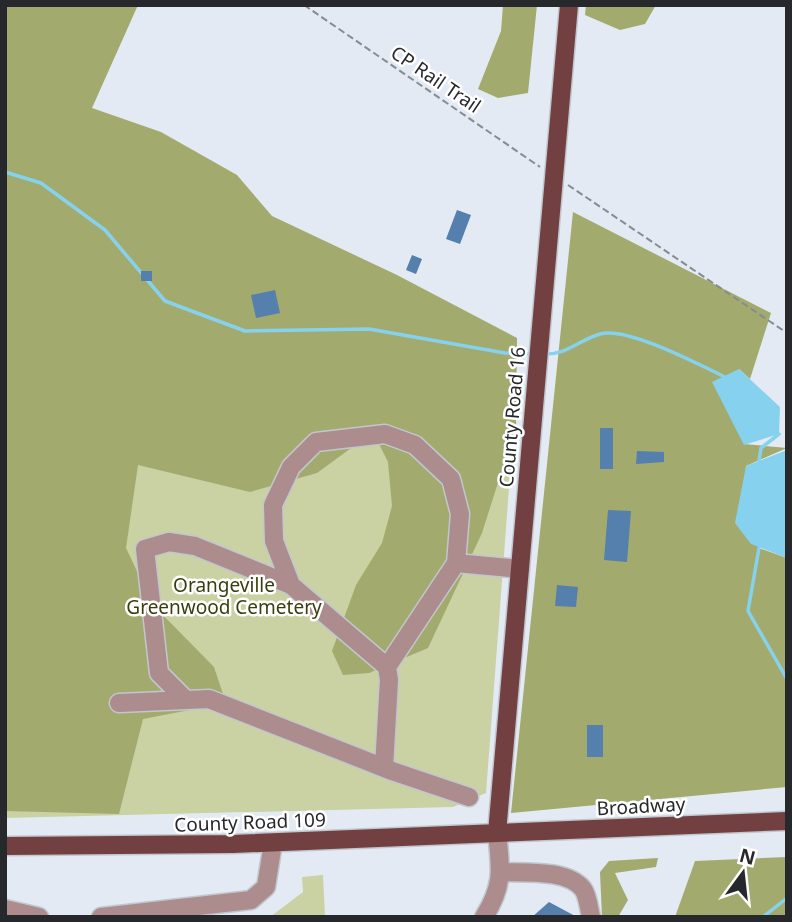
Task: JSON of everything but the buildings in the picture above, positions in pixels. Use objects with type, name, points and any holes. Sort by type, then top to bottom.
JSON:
[{"type":"main road","name":"County Road 16","points":[[496,833],[569,5]]},
{"type":"main road","name":"Broadway","points":[[496,833],[787,821]]},
{"type":"main road","name":"County Road 109","points":[[5,846],[273,843],[496,833]]},
{"type":"street","points":[[291,585],[274,541],[273,505],[291,467],[316,442],[384,434],[415,445],[451,479],[460,514],[456,563],[387,667]]},
{"type":"street","points":[[145,702],[159,673],[145,549],[169,542],[195,546],[291,585],[387,667],[389,680],[384,768]]},
{"type":"street","points":[[456,563],[520,569]]},
{"type":"street","points":[[159,673],[186,700]]},
{"type":"street","points":[[119,703],[209,699],[384,768],[469,797]]},
{"type":"street","points":[[484,917],[497,896],[501,872],[496,833]]},
{"type":"street","points":[[101,917],[251,900],[266,887],[273,843]]},
{"type":"street","points":[[501,872],[548,874],[574,882],[585,891],[591,917]]},
{"type":"street","points":[[5,909],[39,917]]},
{"type":"path","name":"CP Rail Trail","points":[[304,5],[787,333]]},
{"type":"green space","points":[[5,5],[138,5],[92,108],[161,132],[237,175],[272,216],[397,275],[517,338],[516,426],[482,533],[428,648],[369,673],[343,675],[332,651],[356,585],[382,543],[392,506],[388,462],[373,432],[317,473],[250,492],[138,465],[126,548],[153,605],[214,667],[226,703],[143,719],[119,814],[5,811]]},
{"type":"green space","points":[[503,5],[537,5],[528,93],[498,98],[478,89],[501,31]]},
{"type":"green space","points":[[586,5],[656,5],[645,24],[620,30],[585,15]]},
{"type":"green space","points":[[573,212],[771,313],[750,379],[739,369],[744,444],[787,448],[746,466],[759,548],[787,558],[787,787],[511,813]]},
{"type":"green space","name":"Orangeville Greenwood Cemetery","points":[[5,375],[517,382],[486,793],[453,807],[5,818]]},
{"type":"green space","points":[[787,857],[787,917],[675,917],[695,861]]},
{"type":"green space","points":[[658,858],[656,867],[615,873],[628,900],[618,917],[602,917],[600,872],[609,861]]},
{"type":"green space","points":[[323,875],[325,917],[270,917],[303,892],[302,877]]},
{"type":"water","points":[[739,369],[780,407],[779,434],[744,445],[712,382]]},
{"type":"water","points":[[787,450],[787,558],[751,544],[735,523],[746,466]]},
{"type":"waterway","points":[[5,172],[41,183],[105,230],[165,301],[245,331],[369,329],[505,353],[533,354]]},
{"type":"waterway","points":[[544,354],[566,350],[600,334],[612,333],[644,341],[723,376]]},
{"type":"waterway","points":[[759,461],[761,448],[779,434]]},
{"type":"waterway","points":[[759,548],[748,611],[787,679]]},
{"type":"waterway","points":[[763,917],[787,898]]}]
